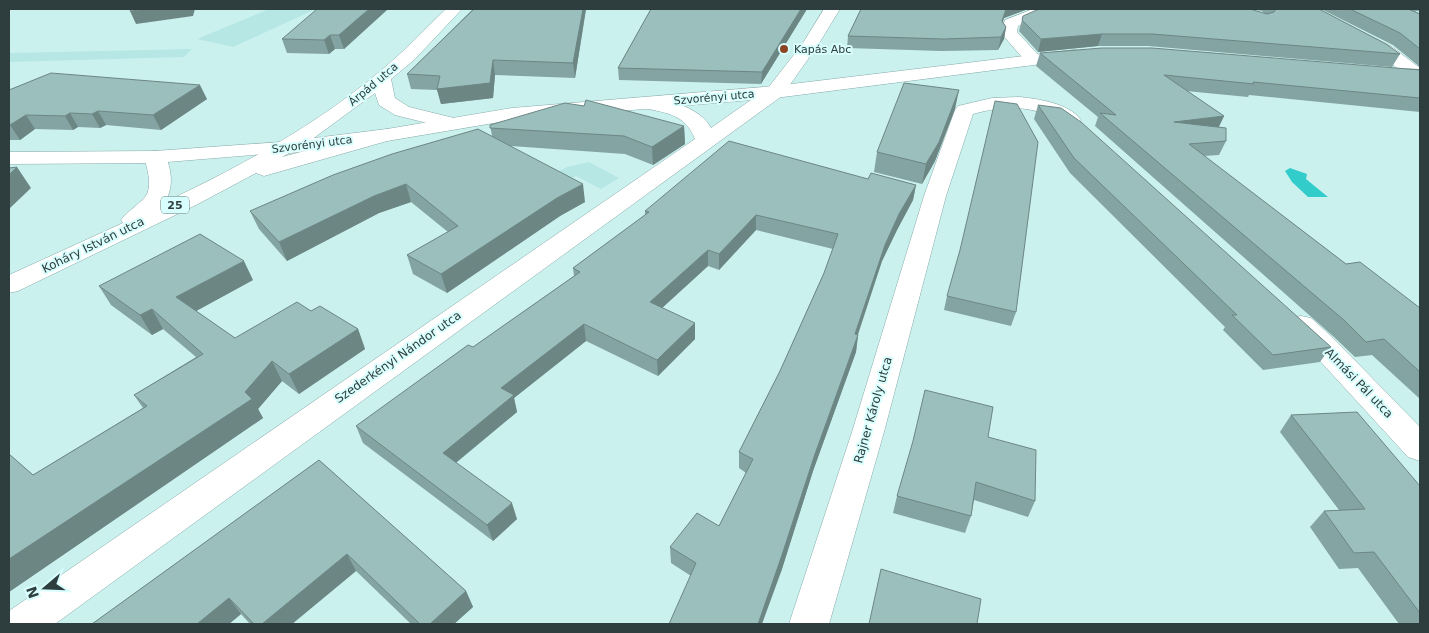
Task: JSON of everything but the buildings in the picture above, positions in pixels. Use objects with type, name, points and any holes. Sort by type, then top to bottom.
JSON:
[{"type":"street","name":"Árpád utca","points":[[282,148],[342,110],[382,78],[454,9]]},
{"type":"street","points":[[775,92],[810,45],[832,9]]},
{"type":"street","points":[[1033,59],[1009,32],[1011,23],[1046,9]]},
{"type":"street","points":[[1307,9],[1386,51],[1420,76]]},
{"type":"street","name":"Szvorényi utca","points":[[9,158],[155,157],[282,148],[387,135],[512,114],[852,84],[1033,59],[1089,54]]},
{"type":"street","points":[[1391,73],[1420,76]]},
{"type":"street","points":[[382,78],[386,101],[402,111],[451,123]]},
{"type":"street","name":"Szederkényi Nándor utca","points":[[23,624],[775,92]]},
{"type":"street","name":"Rajner Károly utca","points":[[809,624],[868,432],[925,193],[965,110],[986,103],[1022,102],[1057,111],[1093,136]]},
{"type":"street","points":[[646,103],[678,110],[698,122],[706,140],[734,147]]},
{"type":"street","points":[[231,178],[387,135]]},
{"type":"street","name":"Koháry István utca","points":[[9,285],[231,178],[282,148]]},
{"type":"street","points":[[120,233],[158,196],[160,180],[155,157]]},
{"type":"street","name":"Almási Pál utca","points":[[1287,313],[1323,346],[1420,448]]},
{"type":"shaded area","points":[[269,9],[316,9],[233,47],[197,39]]},
{"type":"shaded area","points":[[192,49],[184,57],[9,62],[9,53]]},
{"type":"shaded area","points":[[589,162],[619,178],[601,189],[576,176],[556,186],[543,179],[567,167]]},
{"type":"water","points":[[1290,168],[1307,174],[1306,179],[1328,197],[1308,197],[1292,182],[1285,171]]},
{"type":"place","name":"Kapás Abc","points":[[784,49]]}]
